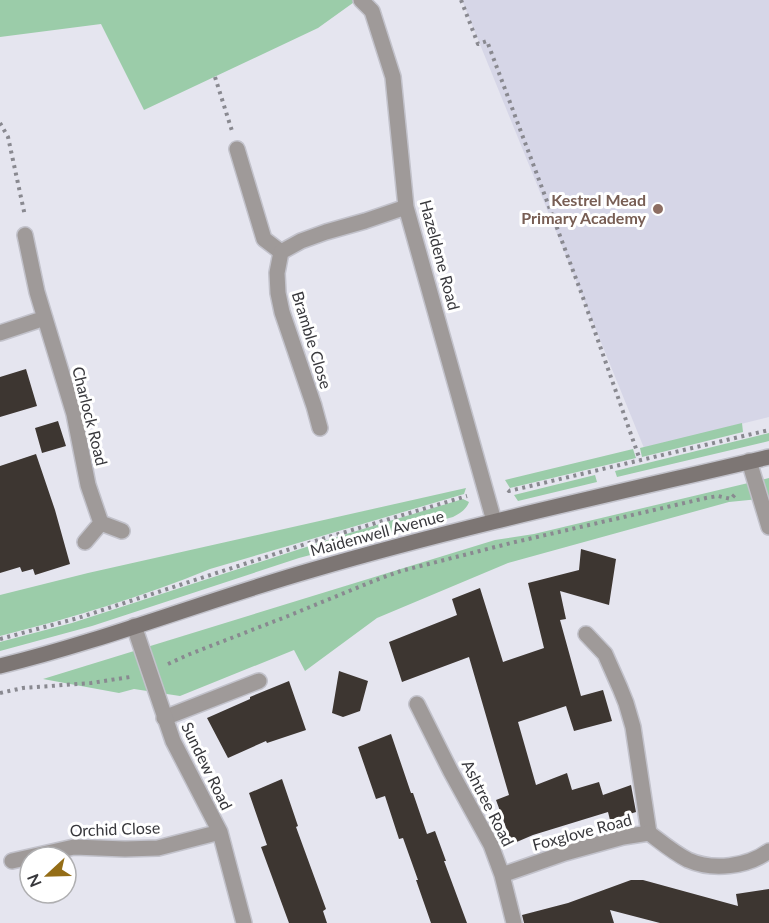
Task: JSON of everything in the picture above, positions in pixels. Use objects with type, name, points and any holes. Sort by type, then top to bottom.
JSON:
[{"type":"street","name":"Hazeldene Road","points":[[361,0],[372,11],[393,77],[406,207],[494,521]]},
{"type":"street","points":[[237,149],[264,239],[281,252],[301,241],[406,207]]},
{"type":"street","name":"Charlock Road","points":[[25,235],[31,268],[74,414],[88,485],[101,523]]},
{"type":"street","name":"Bramble Close","points":[[281,252],[277,273],[282,312],[320,428]]},
{"type":"street","points":[[0,333],[45,318]]},
{"type":"street","name":"Maidenwell Avenue","points":[[0,666],[401,544],[769,457]]},
{"type":"street","points":[[749,461],[769,527]]},
{"type":"street","points":[[84,542],[101,523],[122,531]]},
{"type":"street","name":"Sundew Road","points":[[134,626],[173,741],[220,832],[244,923]]},
{"type":"street","points":[[586,634],[605,654],[626,703],[633,727],[649,833]]},
{"type":"street","points":[[164,717],[259,681]]},
{"type":"street","name":"Ashtree Road","points":[[417,704],[451,772],[492,845],[514,923]]},
{"type":"street","name":"Orchid Close","points":[[12,861],[75,847],[158,848],[220,832]]},
{"type":"street","name":"Foxglove Road","points":[[502,875],[565,853],[623,837],[649,833],[676,853],[703,864],[724,866],[743,863],[769,851]]},
{"type":"path","points":[[461,0],[478,44],[487,41],[640,460]]},
{"type":"path","points":[[215,77],[237,149]]},
{"type":"path","points":[[0,123],[8,137],[26,220],[25,235]]},
{"type":"path","points":[[0,639],[78,618],[315,541],[504,486],[509,491],[769,429]]},
{"type":"path","points":[[0,693],[23,688],[135,676],[401,571],[705,498],[718,496],[731,499],[737,491],[757,486]]},
{"type":"shaded area","name":"Kestrel Mead Primary Academy","points":[[462,0],[769,0],[769,417],[644,448]]},
{"type":"green space","points":[[0,0],[357,0],[318,28],[144,110],[101,24],[0,37]]},
{"type":"green space","points":[[742,423],[743,432],[642,457],[640,448]]},
{"type":"green space","points":[[769,433],[769,441],[617,477],[615,471]]},
{"type":"green space","points":[[633,449],[636,458],[510,488],[505,480]]},
{"type":"green space","points":[[595,475],[597,482],[518,501],[514,495]]},
{"type":"green space","points":[[769,478],[769,498],[729,502],[508,563],[377,618],[305,671],[294,650],[180,696],[134,689],[119,693],[43,679],[495,540],[534,534]]},
{"type":"green space","points":[[466,488],[464,494],[210,569],[106,606],[0,636],[0,595]]},
{"type":"green space","points":[[463,499],[469,502],[468,505],[453,517],[299,558],[92,626],[0,651],[0,642],[72,623],[343,535]]},
{"type":"building","points":[[26,369],[37,406],[0,417],[0,377]]},
{"type":"building","points":[[58,421],[66,446],[42,453],[35,428]]},
{"type":"building","points":[[36,454],[70,564],[35,575],[33,569],[22,572],[20,567],[0,573],[0,466]]},
{"type":"building","points":[[581,549],[616,559],[609,605],[560,591],[566,619],[560,620],[581,696],[603,690],[612,721],[574,731],[566,706],[518,722],[536,785],[567,773],[572,790],[599,782],[606,805],[603,795],[631,785],[636,812],[610,820],[608,812],[533,835],[512,844],[496,800],[509,795],[469,657],[402,682],[389,642],[457,615],[452,599],[480,588],[503,662],[544,648],[528,583],[579,570]]},
{"type":"building","points":[[339,671],[368,681],[360,711],[343,717],[332,713]]},
{"type":"building","points":[[289,681],[306,730],[267,743],[266,741],[228,758],[207,718]]},
{"type":"building","points":[[391,734],[427,834],[435,831],[467,923],[431,923],[403,838],[399,839],[385,796],[376,799],[358,747]]},
{"type":"building","points":[[282,779],[298,826],[296,827],[326,909],[323,911],[327,923],[289,923],[261,847],[267,845],[249,793]]},
{"type":"building","points":[[631,880],[643,880],[738,906],[736,894],[769,889],[769,923],[660,923],[610,910],[614,923],[524,923],[522,915],[568,903]]},
{"type":"place","name":"Kestrel Mead Primary Academy","points":[[658,209]]}]
